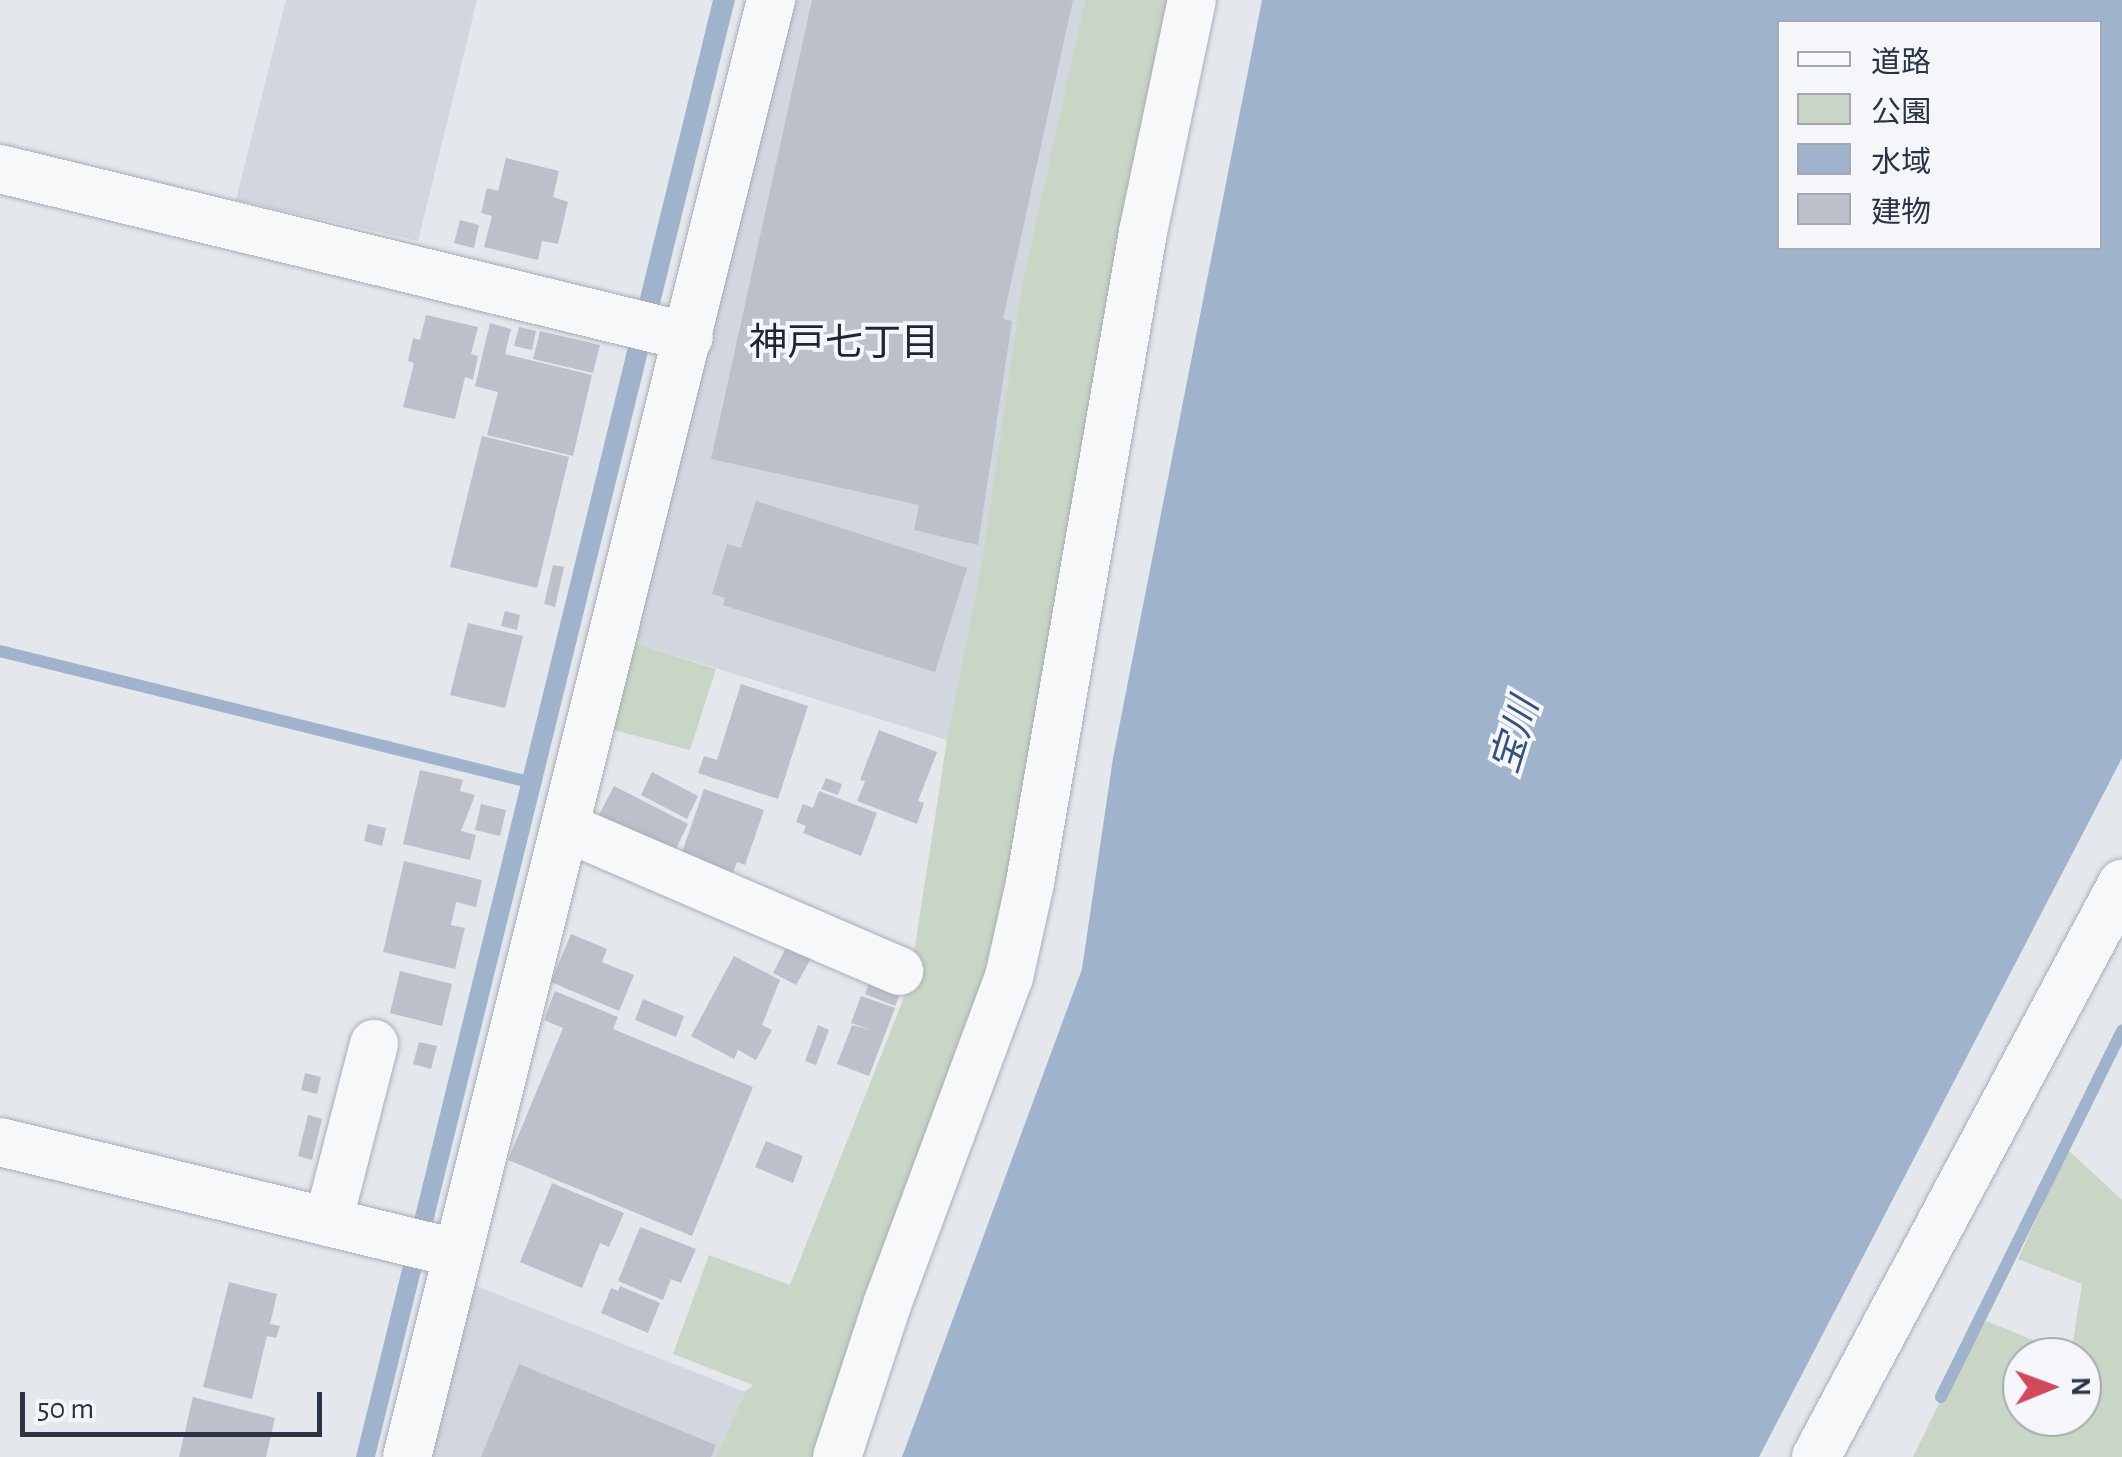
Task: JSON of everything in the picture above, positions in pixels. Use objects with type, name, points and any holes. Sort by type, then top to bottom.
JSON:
[{"type":"street","points":[[408,1457],[431,1247],[565,827],[658,329],[771,0]]},
{"type":"street","points":[[836,1457],[888,1302],[1009,977],[1030,883],[1143,232],[1192,0]]},
{"type":"street","points":[[0,169],[658,329]]},
{"type":"street","points":[[565,827],[899,972]]},
{"type":"street","points":[[1816,1457],[2122,884]]},
{"type":"street","points":[[328,1222],[374,1044]]},
{"type":"street","points":[[0,1142],[431,1247]]},
{"type":"shaded area","points":[[286,0],[477,0],[418,241],[236,200]]},
{"type":"shaded area","points":[[789,0],[1085,0],[1022,285],[982,561],[947,740],[629,641]]},
{"type":"shaded area","points":[[471,1284],[745,1392],[716,1457],[429,1457]]},
{"type":"green space","points":[[1085,0],[1178,0],[996,970],[819,1457],[716,1457],[745,1392],[753,1385],[673,1354],[709,1255],[790,1285],[909,985],[947,740],[982,561],[1022,285]]},
{"type":"green space","points":[[629,641],[716,669],[690,750],[606,728]]},
{"type":"green space","points":[[2068,1150],[2122,1200],[2122,1457],[1913,1457],[1949,1383],[1986,1321],[2026,1337],[2002,1337],[2002,1437],[2102,1437],[2102,1337],[2074,1337],[2082,1284],[2018,1259]]},
{"type":"water","points":[[713,0],[735,0],[375,1457],[356,1457]]},
{"type":"water","name":"宝川","points":[[1262,0],[2122,0],[2122,758],[1759,1457],[902,1457],[1082,969],[1113,758]]},
{"type":"building","points":[[812,0],[1073,0],[1003,319],[1012,321],[978,545],[914,530],[919,505],[711,459]]},
{"type":"building","points":[[506,158],[559,171],[553,197],[568,202],[558,244],[542,241],[538,260],[484,247],[492,216],[481,213],[487,188],[498,191]]},
{"type":"building","points":[[460,220],[479,225],[474,248],[454,243]]},
{"type":"building","points":[[426,315],[478,327],[471,354],[478,356],[473,380],[465,377],[455,419],[403,407],[414,363],[408,361],[413,338],[420,340]]},
{"type":"building","points":[[490,323],[511,329],[505,354],[592,375],[573,456],[487,435],[498,392],[475,386]]},
{"type":"building","points":[[519,327],[536,331],[532,350],[514,346]]},
{"type":"building","points":[[540,331],[600,345],[593,373],[533,359]]},
{"type":"building","points":[[482,436],[569,457],[537,588],[450,567]]},
{"type":"building","points":[[756,501],[967,568],[935,672],[723,605],[725,598],[712,594],[727,544],[741,548]]},
{"type":"building","points":[[553,565],[564,567],[555,607],[544,604]]},
{"type":"building","points":[[505,611],[520,615],[517,630],[501,626]]},
{"type":"building","points":[[468,623],[523,636],[505,708],[450,695]]},
{"type":"building","points":[[741,684],[808,706],[778,799],[698,773],[704,756],[717,760]]},
{"type":"building","points":[[879,730],[937,752],[918,801],[924,803],[917,824],[857,801],[865,781],[860,780]]},
{"type":"building","points":[[420,770],[463,780],[460,791],[475,795],[461,831],[476,835],[470,860],[403,844]]},
{"type":"building","points":[[652,772],[698,796],[687,819],[641,795]]},
{"type":"building","points":[[826,778],[842,784],[838,795],[821,789]]},
{"type":"building","points":[[614,786],[688,824],[674,853],[595,823]]},
{"type":"building","points":[[704,789],[764,810],[745,865],[737,862],[729,883],[678,864]]},
{"type":"building","points":[[819,791],[877,813],[861,856],[803,833],[806,826],[796,822],[803,804],[813,808]]},
{"type":"building","points":[[481,804],[506,810],[500,836],[475,830]]},
{"type":"building","points":[[368,824],[386,828],[382,846],[364,841]]},
{"type":"building","points":[[404,861],[482,880],[476,907],[456,902],[451,925],[465,928],[455,969],[383,952]]},
{"type":"building","points":[[571,934],[607,949],[602,962],[634,975],[619,1011],[551,982]]},
{"type":"building","points":[[789,942],[813,955],[796,985],[773,973]]},
{"type":"building","points":[[734,956],[780,980],[762,1025],[772,1030],[756,1060],[738,1050],[734,1059],[691,1036]]},
{"type":"building","points":[[400,971],[452,984],[442,1026],[390,1013]]},
{"type":"building","points":[[871,977],[902,988],[895,1006],[865,994]]},
{"type":"building","points":[[555,991],[618,1017],[613,1029],[753,1087],[692,1236],[508,1160],[563,1028],[544,1020]]},
{"type":"building","points":[[861,996],[895,1008],[869,1076],[837,1064],[852,1025],[870,1030],[851,1023]]},
{"type":"building","points":[[643,999],[684,1016],[676,1037],[635,1020]]},
{"type":"building","points":[[818,1025],[829,1030],[816,1065],[805,1061]]},
{"type":"building","points":[[419,1042],[437,1046],[431,1069],[413,1064]]},
{"type":"building","points":[[305,1073],[321,1077],[317,1094],[301,1090]]},
{"type":"building","points":[[308,1115],[322,1119],[312,1160],[298,1156]]},
{"type":"building","points":[[766,1141],[803,1156],[793,1183],[755,1167]]},
{"type":"building","points":[[552,1183],[624,1213],[609,1247],[600,1243],[582,1288],[520,1262]]},
{"type":"building","points":[[640,1227],[696,1249],[681,1283],[671,1279],[663,1300],[618,1281]]},
{"type":"building","points":[[229,1282],[277,1294],[270,1324],[280,1326],[276,1338],[267,1336],[252,1399],[203,1387]]},
{"type":"building","points":[[620,1286],[660,1303],[648,1333],[601,1313],[611,1288],[618,1291]]},
{"type":"building","points":[[519,1364],[716,1445],[711,1457],[481,1457]]},
{"type":"building","points":[[193,1397],[275,1418],[266,1457],[179,1457]]},
{"type":"waterway","points":[[0,651],[521,780]]},
{"type":"waterway","points":[[1941,1397],[2122,1030]]},
{"type":"district","name":"神戸七丁目","points":[[844,345]]}]
